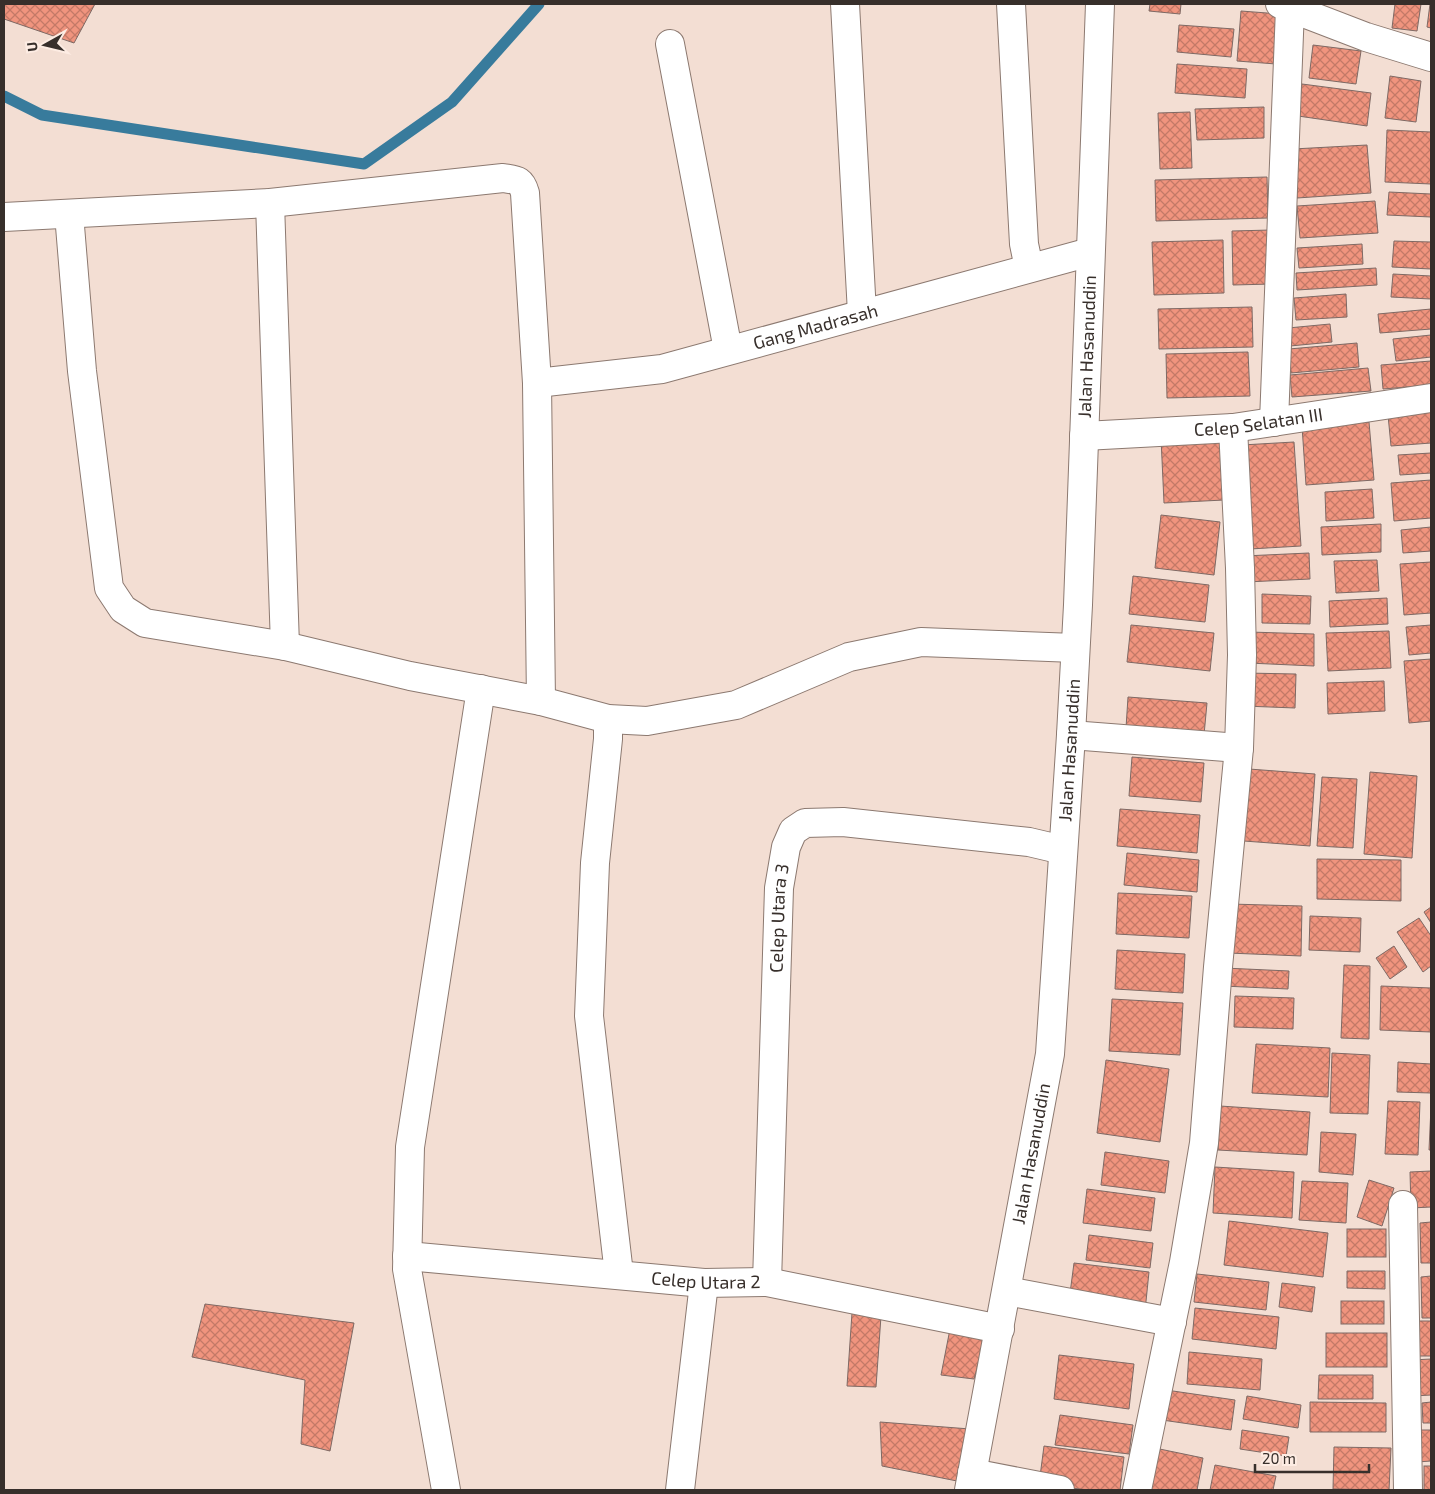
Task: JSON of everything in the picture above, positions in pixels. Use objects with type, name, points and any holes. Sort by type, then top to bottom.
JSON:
[{"type":"street","points":[[845,4],[862,313]]},
{"type":"street","points":[[1011,4],[1024,244],[1029,268]]},
{"type":"street","name":"Jalan Hasanuddin","points":[[971,1482],[1050,1054],[1071,734],[1100,4]]},
{"type":"street","points":[[1274,422],[1285,6],[1366,37],[1431,57]]},
{"type":"street","points":[[670,44],[728,350]]},
{"type":"street","points":[[4,217],[270,203],[503,178],[516,180],[523,185],[537,383],[541,701]]},
{"type":"street","points":[[270,203],[286,646]]},
{"type":"street","points":[[68,214],[82,371],[108,588],[123,609],[145,623],[286,646],[410,676],[541,701],[608,718],[647,721],[736,705],[849,657],[921,642],[1075,648]]},
{"type":"street","name":"Gang Madrasah","points":[[537,383],[662,369],[1090,252]]},
{"type":"street","name":"Celep Selatan III","points":[[1084,436],[1233,428],[1431,398]]},
{"type":"street","points":[[1137,1490],[1184,1262],[1204,1143],[1218,967],[1240,748],[1242,655],[1233,428]]},
{"type":"street","points":[[446,1490],[407,1269],[410,1148],[481,689]]},
{"type":"street","points":[[608,718],[608,739],[595,863],[590,1016],[619,1274]]},
{"type":"street","points":[[1071,734],[1240,748]]},
{"type":"street","name":"Celep Utara 3","points":[[767,1282],[779,888],[786,847],[793,831],[806,822],[843,822],[1029,842],[1063,850]]},
{"type":"street","points":[[1403,1205],[1408,1490]]},
{"type":"street","name":"Celep Utara 2","points":[[407,1256],[704,1283],[767,1282],[1000,1329]]},
{"type":"street","points":[[680,1490],[704,1283]]},
{"type":"street","points":[[1007,1291],[1172,1322]]},
{"type":"street","points":[[971,1482],[1060,1490]]},
{"type":"building","points":[[4,4],[95,4],[74,43],[4,19]]},
{"type":"building","points":[[1150,4],[1181,4],[1180,14],[1149,11]]},
{"type":"building","points":[[1395,4],[1421,4],[1417,31],[1392,28]]},
{"type":"building","points":[[1431,4],[1431,28],[1427,27]]},
{"type":"building","points":[[1241,11],[1280,14],[1276,64],[1237,61]]},
{"type":"building","points":[[1179,25],[1234,29],[1231,57],[1177,52]]},
{"type":"building","points":[[1313,45],[1361,51],[1356,84],[1309,78]]},
{"type":"building","points":[[1177,64],[1247,69],[1245,98],[1175,93]]},
{"type":"building","points":[[1390,76],[1421,81],[1416,122],[1385,118]]},
{"type":"building","points":[[1302,84],[1371,93],[1367,126],[1298,116]]},
{"type":"building","points":[[1264,107],[1264,138],[1197,140],[1195,109]]},
{"type":"building","points":[[1190,112],[1192,168],[1160,169],[1158,113]]},
{"type":"building","points":[[1387,130],[1431,132],[1431,184],[1385,182]]},
{"type":"building","points":[[1367,145],[1371,193],[1297,198],[1293,149]]},
{"type":"building","points":[[1267,177],[1268,218],[1156,221],[1155,180]]},
{"type":"building","points":[[1389,192],[1431,194],[1431,217],[1387,215]]},
{"type":"building","points":[[1375,201],[1378,233],[1300,238],[1297,206]]},
{"type":"building","points":[[1271,230],[1272,284],[1233,285],[1232,231]]},
{"type":"building","points":[[1223,240],[1224,293],[1154,295],[1152,242]]},
{"type":"building","points":[[1394,241],[1431,242],[1431,269],[1392,267]]},
{"type":"building","points":[[1362,244],[1363,264],[1299,268],[1297,248]]},
{"type":"building","points":[[1376,268],[1377,285],[1297,290],[1296,273]]},
{"type":"building","points":[[1393,274],[1431,276],[1431,299],[1391,297]]},
{"type":"building","points":[[1346,294],[1347,317],[1296,320],[1294,298]]},
{"type":"building","points":[[1252,307],[1253,347],[1159,349],[1158,309]]},
{"type":"building","points":[[1431,309],[1431,329],[1380,333],[1378,314]]},
{"type":"building","points":[[1330,324],[1332,342],[1290,346],[1288,328]]},
{"type":"building","points":[[1431,335],[1431,357],[1396,361],[1393,339]]},
{"type":"building","points":[[1357,343],[1359,367],[1291,373],[1289,349]]},
{"type":"building","points":[[1248,352],[1250,396],[1167,398],[1166,354]]},
{"type":"building","points":[[1431,361],[1431,385],[1383,389],[1381,365]]},
{"type":"building","points":[[1368,368],[1371,391],[1292,397],[1290,375]]},
{"type":"building","points":[[1431,412],[1431,443],[1391,446],[1388,415]]},
{"type":"building","points":[[1369,422],[1374,480],[1306,485],[1302,426]]},
{"type":"building","points":[[1221,435],[1224,500],[1164,503],[1161,438]]},
{"type":"building","points":[[1294,442],[1301,546],[1250,549],[1242,445]]},
{"type":"building","points":[[1431,453],[1431,473],[1400,475],[1398,455]]},
{"type":"building","points":[[1431,480],[1431,518],[1394,521],[1391,483]]},
{"type":"building","points":[[1372,489],[1374,518],[1326,521],[1325,492]]},
{"type":"building","points":[[1161,515],[1220,522],[1214,575],[1155,568]]},
{"type":"building","points":[[1381,524],[1381,552],[1322,555],[1321,527]]},
{"type":"building","points":[[1431,527],[1431,551],[1403,553],[1401,530]]},
{"type":"building","points":[[1309,553],[1310,579],[1246,582],[1244,556]]},
{"type":"building","points":[[1377,560],[1379,591],[1336,593],[1334,561]]},
{"type":"building","points":[[1431,562],[1431,613],[1404,615],[1400,564]]},
{"type":"building","points":[[1133,576],[1209,585],[1205,622],[1129,614]]},
{"type":"building","points":[[1262,594],[1311,596],[1310,624],[1262,623]]},
{"type":"building","points":[[1387,598],[1388,624],[1330,627],[1329,601]]},
{"type":"building","points":[[1131,625],[1214,633],[1210,671],[1127,662]]},
{"type":"building","points":[[1431,625],[1431,653],[1409,655],[1406,627]]},
{"type":"building","points":[[1389,631],[1391,668],[1328,671],[1326,633]]},
{"type":"building","points":[[1249,632],[1314,634],[1314,666],[1248,663]]},
{"type":"building","points":[[1431,659],[1431,721],[1409,723],[1404,661]]},
{"type":"building","points":[[1245,673],[1296,674],[1295,708],[1244,706]]},
{"type":"building","points":[[1384,681],[1385,711],[1328,714],[1327,683]]},
{"type":"building","points":[[1128,697],[1207,703],[1204,735],[1126,728]]},
{"type":"building","points":[[1132,757],[1204,763],[1201,802],[1129,796]]},
{"type":"building","points":[[1249,769],[1315,774],[1310,846],[1244,841]]},
{"type":"building","points":[[1370,772],[1417,776],[1412,858],[1364,854]]},
{"type":"building","points":[[1322,777],[1357,779],[1353,848],[1317,846]]},
{"type":"building","points":[[1120,809],[1200,815],[1197,853],[1117,846]]},
{"type":"building","points":[[1127,853],[1199,860],[1197,892],[1124,885]]},
{"type":"building","points":[[1317,859],[1401,860],[1401,901],[1317,899]]},
{"type":"building","points":[[1118,893],[1192,896],[1189,938],[1116,934]]},
{"type":"building","points":[[1230,904],[1302,906],[1301,956],[1228,953]]},
{"type":"building","points":[[1431,907],[1431,923],[1424,912]]},
{"type":"building","points":[[1310,916],[1361,918],[1360,952],[1309,950]]},
{"type":"building","points":[[1419,918],[1431,936],[1431,966],[1423,972],[1397,932]]},
{"type":"building","points":[[1394,946],[1407,967],[1390,979],[1376,958]]},
{"type":"building","points":[[1117,950],[1185,954],[1183,993],[1115,989]]},
{"type":"building","points":[[1344,965],[1370,966],[1369,1039],[1341,1038]]},
{"type":"building","points":[[1224,968],[1289,971],[1288,989],[1223,986]]},
{"type":"building","points":[[1381,986],[1431,988],[1431,1032],[1380,1030]]},
{"type":"building","points":[[1235,996],[1294,998],[1293,1029],[1234,1027]]},
{"type":"building","points":[[1112,999],[1183,1003],[1180,1055],[1109,1051]]},
{"type":"building","points":[[1256,1044],[1330,1048],[1328,1097],[1252,1093]]},
{"type":"building","points":[[1332,1053],[1370,1055],[1368,1114],[1330,1113]]},
{"type":"building","points":[[1106,1060],[1169,1069],[1160,1142],[1097,1133]]},
{"type":"building","points":[[1398,1062],[1431,1064],[1431,1093],[1397,1092]]},
{"type":"building","points":[[1388,1101],[1420,1102],[1418,1155],[1385,1154]]},
{"type":"building","points":[[1220,1106],[1310,1112],[1307,1155],[1218,1150]]},
{"type":"building","points":[[1431,1107],[1431,1150],[1429,1150]]},
{"type":"building","points":[[1321,1132],[1356,1134],[1353,1175],[1319,1172]]},
{"type":"building","points":[[1105,1152],[1169,1161],[1165,1193],[1101,1185]]},
{"type":"building","points":[[1215,1167],[1294,1172],[1292,1218],[1213,1213]]},
{"type":"building","points":[[1431,1171],[1431,1207],[1411,1208],[1410,1172]]},
{"type":"building","points":[[1369,1180],[1394,1188],[1382,1226],[1357,1217]]},
{"type":"building","points":[[1302,1181],[1348,1183],[1346,1223],[1299,1220]]},
{"type":"building","points":[[1087,1189],[1155,1198],[1151,1231],[1083,1223]]},
{"type":"building","points":[[1229,1221],[1328,1233],[1323,1277],[1224,1265]]},
{"type":"building","points":[[1431,1222],[1431,1263],[1421,1263],[1420,1223]]},
{"type":"building","points":[[1347,1229],[1386,1229],[1386,1257],[1347,1257]]},
{"type":"building","points":[[1089,1235],[1153,1243],[1150,1268],[1086,1260]]},
{"type":"building","points":[[1074,1263],[1149,1272],[1145,1311],[1069,1301]]},
{"type":"building","points":[[1347,1271],[1385,1271],[1385,1289],[1347,1288]]},
{"type":"building","points":[[1197,1274],[1269,1282],[1266,1310],[1194,1302]]},
{"type":"building","points":[[1431,1276],[1431,1318],[1422,1318],[1421,1277]]},
{"type":"building","points":[[1282,1283],[1315,1287],[1312,1312],[1279,1307]]},
{"type":"building","points":[[1341,1301],[1384,1301],[1384,1324],[1341,1324]]},
{"type":"building","points":[[205,1304],[354,1323],[330,1451],[301,1444],[305,1380],[192,1357]]},
{"type":"building","points":[[1195,1308],[1279,1317],[1276,1349],[1192,1339]]},
{"type":"building","points":[[852,1313],[881,1316],[876,1387],[847,1386]]},
{"type":"building","points":[[1415,1321],[1431,1321],[1431,1356],[1416,1356]]},
{"type":"building","points":[[951,1324],[986,1336],[974,1379],[941,1375]]},
{"type":"building","points":[[1326,1333],[1387,1333],[1387,1367],[1326,1367]]},
{"type":"building","points":[[1189,1352],[1262,1359],[1260,1390],[1187,1384]]},
{"type":"building","points":[[1059,1355],[1134,1364],[1129,1409],[1054,1399]]},
{"type":"building","points":[[1431,1359],[1431,1395],[1413,1396],[1412,1360]]},
{"type":"building","points":[[1319,1375],[1373,1375],[1373,1399],[1318,1399]]},
{"type":"building","points":[[1166,1390],[1235,1400],[1231,1430],[1162,1420]]},
{"type":"building","points":[[1247,1396],[1301,1405],[1298,1428],[1243,1419]]},
{"type":"building","points":[[1310,1402],[1386,1403],[1386,1432],[1310,1432]]},
{"type":"building","points":[[1431,1402],[1431,1423],[1423,1423],[1422,1403]]},
{"type":"building","points":[[1060,1415],[1133,1425],[1129,1454],[1055,1445]]},
{"type":"building","points":[[880,1422],[970,1429],[962,1482],[882,1466]]},
{"type":"building","points":[[1242,1430],[1289,1437],[1286,1456],[1240,1449]]},
{"type":"building","points":[[1415,1430],[1431,1430],[1431,1461],[1417,1462]]},
{"type":"building","points":[[1044,1446],[1124,1457],[1120,1490],[1088,1490],[1039,1484]]},
{"type":"building","points":[[1150,1447],[1203,1458],[1197,1490],[1149,1490]]},
{"type":"building","points":[[1334,1447],[1391,1448],[1389,1490],[1333,1489]]},
{"type":"building","points":[[1215,1465],[1276,1476],[1273,1490],[1210,1490]]},
{"type":"building","points":[[1424,1466],[1431,1466],[1431,1490],[1424,1490]]},
{"type":"waterway","points":[[4,96],[42,115],[364,164],[452,102],[539,4]]}]
